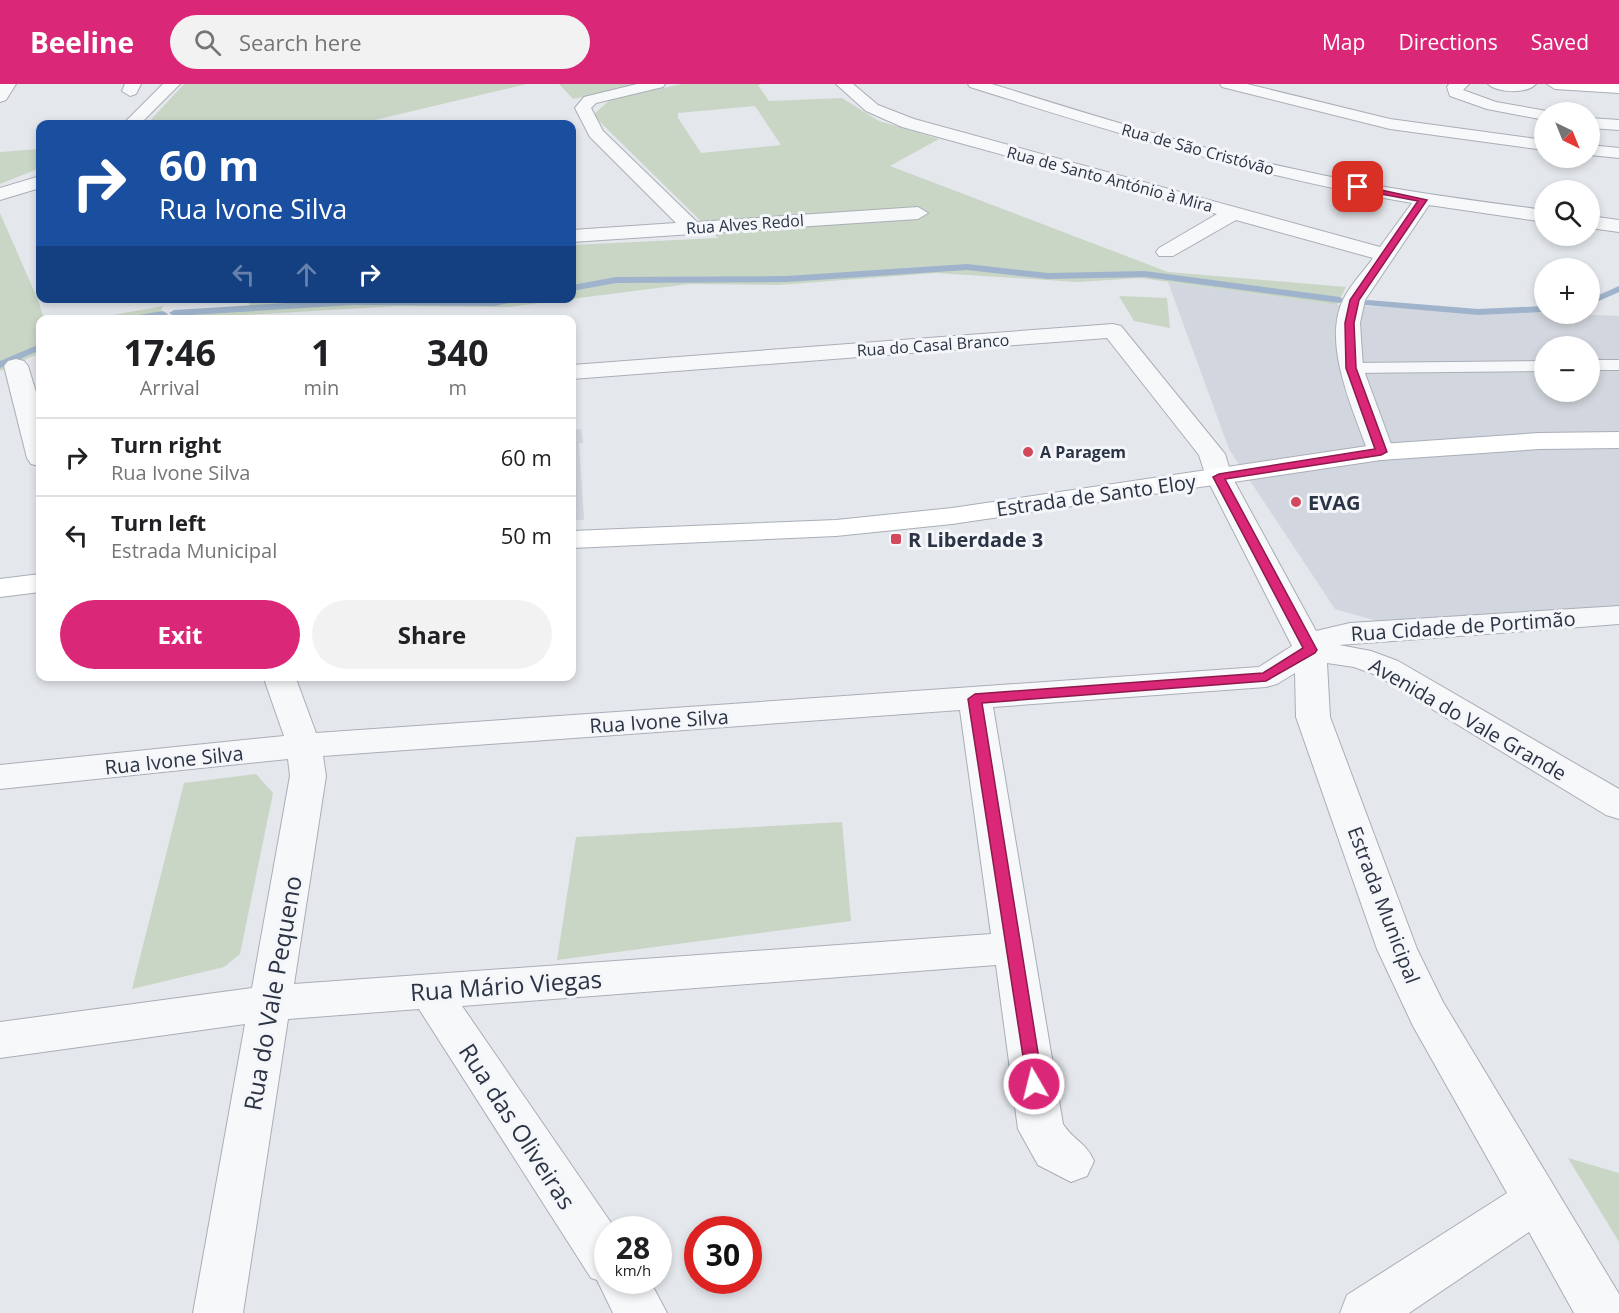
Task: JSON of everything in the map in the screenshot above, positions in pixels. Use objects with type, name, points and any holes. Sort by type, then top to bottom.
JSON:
[{"type":"main road","points":[[1555,84],[1619,88]]},
{"type":"main road","name":"Estrada de Santo Eloy","points":[[576,540],[836,528],[963,514],[1381,452],[1539,441],[1619,440]]},
{"type":"main road","points":[[0,588],[36,584]]},
{"type":"street","points":[[0,97],[8,84]]},
{"type":"street","points":[[135,120],[172,84]]},
{"type":"street","points":[[657,84],[590,100],[583,108],[588,134],[692,228]]},
{"type":"street","name":"Rua de Santo António à Mira","points":[[844,84],[872,108],[908,123],[1386,255]]},
{"type":"street","name":"Rua de São Cristóvão","points":[[976,84],[1120,129],[1271,169],[1423,200],[1534,215]]},
{"type":"street","points":[[1228,84],[1390,124],[1534,144]]},
{"type":"street","points":[[1461,84],[1455,87],[1456,93],[1469,99],[1534,113]]},
{"type":"street","points":[[1496,84],[1523,86],[1528,84]]},
{"type":"street","points":[[1600,124],[1619,125]]},
{"type":"street","points":[[1600,151],[1619,153]]},
{"type":"street","points":[[0,194],[36,183]]},
{"type":"street","points":[[1381,452],[1351,368],[1349,323],[1354,300],[1423,200]]},
{"type":"street","name":"Rua Alves Redol","points":[[576,236],[918,213]]},
{"type":"street","points":[[1166,252],[1234,213]]},
{"type":"street","points":[[1600,223],[1619,226]]},
{"type":"street","name":"Rua do Casal Branco","points":[[576,372],[1113,331],[1212,454],[1219,477]]},
{"type":"street","points":[[16,366],[35,412]]},
{"type":"street","name":"Estrada Municipal","points":[[1219,477],[1310,650],[1313,717],[1397,949],[1428,1014],[1535,1202],[1602,1313]]},
{"type":"street","name":"Rua Cidade de Portimão","points":[[1310,650],[1329,637],[1350,633],[1619,615]]},
{"type":"street","name":"Rua Ivone Silva","points":[[0,777],[304,746],[1266,677],[1310,650]]},
{"type":"street","name":"Avenida do Vale Grande","points":[[1310,650],[1360,658],[1387,668],[1619,806]]},
{"type":"street","name":"Rua do Vale Pequeno","points":[[218,1313],[272,1003],[308,776],[304,746],[281,681]]},
{"type":"street","points":[[975,699],[1041,1129],[1054,1150],[1071,1161]]},
{"type":"street","name":"Rua Mário Viegas","points":[[0,1040],[272,1003],[1014,948]]},
{"type":"street","name":"Rua das Oliveiras","points":[[429,990],[594,1240]]},
{"type":"street","points":[[1365,1313],[1535,1202]]},
{"type":"street","points":[[630,1294],[642,1313]]},
{"type":"lane","points":[[1600,365],[1619,365]]},
{"type":"lane","points":[[1351,368],[1534,366]]},
{"type":"shaded area","points":[[1168,282],[1337,305],[1534,313],[1534,324],[1600,324],[1600,315],[1619,316],[1619,624],[1430,636],[1335,609],[1229,449]]},
{"type":"shaded area","points":[[581,429],[583,443],[579,443],[584,520],[576,520],[576,430]]},
{"type":"green space","points":[[184,84],[527,84],[375,120],[151,120]]},
{"type":"green space","points":[[559,84],[640,84],[573,99]]},
{"type":"green space","points":[[682,84],[762,84],[758,85],[769,101],[842,98],[879,121],[939,139],[890,166],[1168,272],[1346,287],[1337,305],[1140,278],[1078,282],[936,273],[778,285],[689,284],[576,298],[576,245],[718,238],[593,115],[611,99]],"holes":[[[755,106],[781,145],[701,153],[678,118],[678,113]]]},
{"type":"green space","points":[[36,149],[36,170],[0,184],[0,152]]},
{"type":"green space","points":[[0,213],[43,315],[36,315],[36,355],[0,371]]},
{"type":"green space","points":[[1119,296],[1167,298],[1170,328],[1134,321]]},
{"type":"green space","points":[[249,303],[539,303],[508,307],[397,306],[245,315],[178,315],[179,311],[249,306]]},
{"type":"green space","points":[[163,306],[160,315],[112,315]]},
{"type":"green space","points":[[256,774],[273,793],[240,954],[224,967],[132,989],[184,783]]},
{"type":"green space","points":[[842,822],[851,921],[557,960],[576,837]]},
{"type":"green space","points":[[1568,1158],[1619,1173],[1619,1242]]},
{"type":"waterway","points":[[576,287],[616,280],[786,279],[967,267],[1048,276],[1145,274],[1340,300]]},
{"type":"waterway","points":[[1600,298],[1619,289]]},
{"type":"waterway","points":[[174,313],[337,303]]},
{"type":"waterway","points":[[1368,303],[1478,312],[1534,309]]},
{"type":"waterway","points":[[154,315],[163,314]]},
{"type":"waterway","points":[[0,365],[36,349]]},
{"type":"place","name":"A Paragem","points":[[1028,452]]},
{"type":"place","name":"EVAG","points":[[1296,502]]},
{"type":"place","name":"R Liberdade 3","points":[[896,539]]},
{"type":"route","points":[[1034,1084],[975,699],[1266,677],[1310,650],[1219,477],[1381,452],[1351,368],[1349,323],[1354,300],[1423,200],[1358,187]]}]
